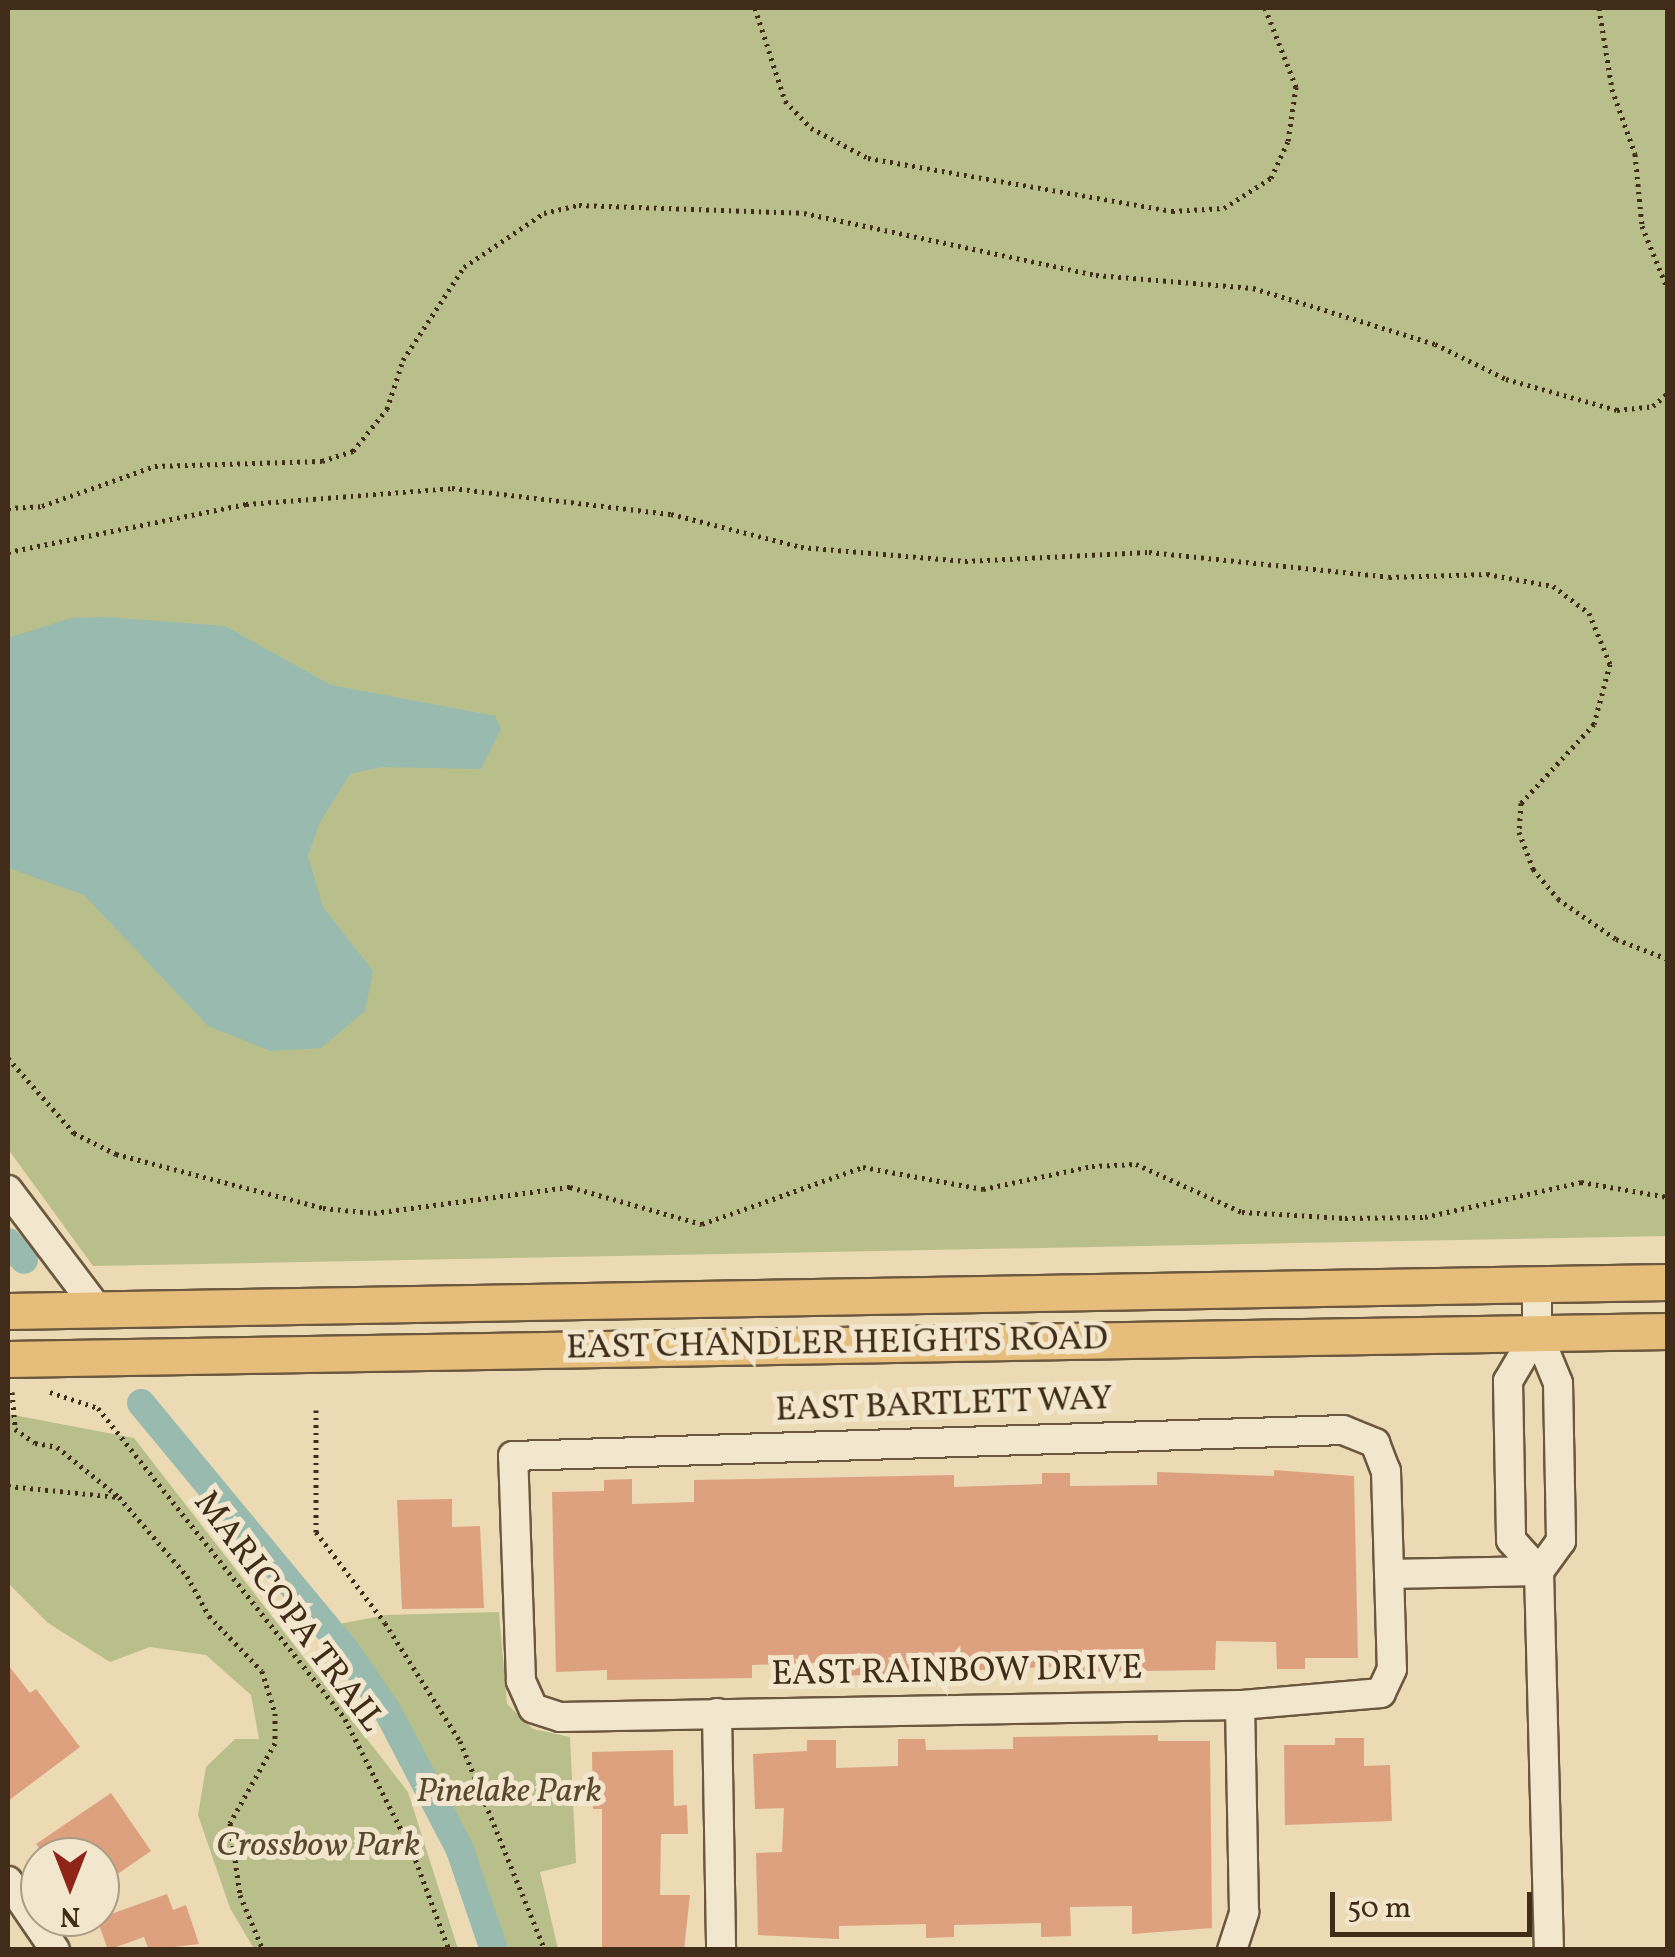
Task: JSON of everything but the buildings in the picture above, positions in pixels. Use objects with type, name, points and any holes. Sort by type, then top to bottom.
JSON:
[{"type":"main road","name":"EAST CHANDLER HEIGHTS ROAD","points":[[14,1310],[1668,1282]]},
{"type":"main road","points":[[97,1308],[138,1357]]},
{"type":"main road","points":[[14,1310],[52,1359]]},
{"type":"main road","name":"EAST CHANDLER HEIGHTS ROAD","points":[[9,1381],[52,1359],[1668,1331]]},
{"type":"street","points":[[8,1190],[97,1308]]},
{"type":"street","points":[[1537,1284],[1538,1332],[1558,1383],[1561,1541],[1538,1571],[1549,1950]]},
{"type":"street","points":[[1538,1332],[1508,1381],[1511,1540],[1538,1571]]},
{"type":"street","name":"EAST BARTLETT WAY","points":[[534,1708],[521,1681],[513,1456],[1343,1430],[1375,1442],[1386,1471],[1388,1574]]},
{"type":"street","points":[[1388,1574],[1538,1571]]},
{"type":"street","name":"EAST RAINBOW DRIVE","points":[[534,1708],[560,1718],[1240,1705],[1382,1693],[1392,1668],[1388,1574]]},
{"type":"street","points":[[1234,1948],[1244,1912],[1240,1705]]},
{"type":"street","points":[[717,1713],[721,1950]]},
{"type":"street","points":[[8,1881],[55,1950]]},
{"type":"path","points":[[755,8],[785,101],[811,128],[868,158],[1172,211],[1224,208],[1271,178],[1288,141],[1296,87],[1265,8]]},
{"type":"path","points":[[1599,8],[1612,89],[1635,154],[1642,226],[1668,290]]},
{"type":"path","points":[[8,508],[42,506],[155,466],[322,461],[353,451],[387,409],[403,360],[464,267],[544,213],[579,205],[804,213],[1096,275],[1252,288],[1434,344],[1506,379],[1617,410],[1653,406],[1668,394]]},
{"type":"path","points":[[8,552],[246,504],[452,488],[671,514],[801,548],[965,561],[1148,552],[1389,577],[1486,574],[1552,586],[1590,613],[1610,664],[1594,724],[1521,803],[1519,832],[1533,869],[1558,900],[1616,939],[1668,959]]},
{"type":"path","points":[[8,1058],[74,1133],[116,1154],[323,1208],[374,1213],[570,1187],[702,1224],[862,1167],[983,1189],[1092,1166],[1136,1164],[1242,1212],[1345,1218],[1425,1218],[1581,1182],[1668,1197]]},
{"type":"path","points":[[9,1381],[26,1392]]},
{"type":"path","points":[[9,1381],[15,1429],[35,1444],[57,1446],[119,1497],[187,1576],[209,1616],[262,1671],[275,1714],[275,1742],[230,1823],[240,1894],[263,1950]]},
{"type":"path","name":"MARICOPA TRAIL","points":[[40,1392],[76,1396],[98,1408],[345,1719],[413,1853],[449,1950]]},
{"type":"path","points":[[316,1410],[316,1532],[356,1581],[460,1741],[545,1950]]},
{"type":"path","points":[[8,1486],[119,1497]]},
{"type":"green space","points":[[8,8],[1667,8],[1667,1236],[93,1266],[8,1149]]},
{"type":"green space","name":"Crossbow Park","points":[[8,1414],[134,1438],[408,1792],[458,1949],[254,1949],[230,1908],[198,1815],[206,1767],[235,1739],[259,1739],[251,1695],[206,1655],[150,1647],[110,1662],[48,1623],[8,1583]]},
{"type":"green space","name":"Pinelake Park","points":[[499,1612],[507,1704],[533,1729],[570,1737],[576,1863],[540,1872],[558,1949],[498,1949],[443,1799],[380,1685],[334,1625],[386,1615]]},
{"type":"water","points":[[71,618],[225,626],[331,685],[495,716],[501,729],[481,769],[381,767],[350,774],[319,824],[308,856],[323,907],[373,971],[365,1011],[321,1048],[270,1051],[208,1026],[84,895],[8,868],[8,638]]},
{"type":"waterway","points":[[8,1242],[24,1260]]},
{"type":"waterway","points":[[141,1403],[344,1648],[388,1712],[460,1850],[494,1950]]}]
